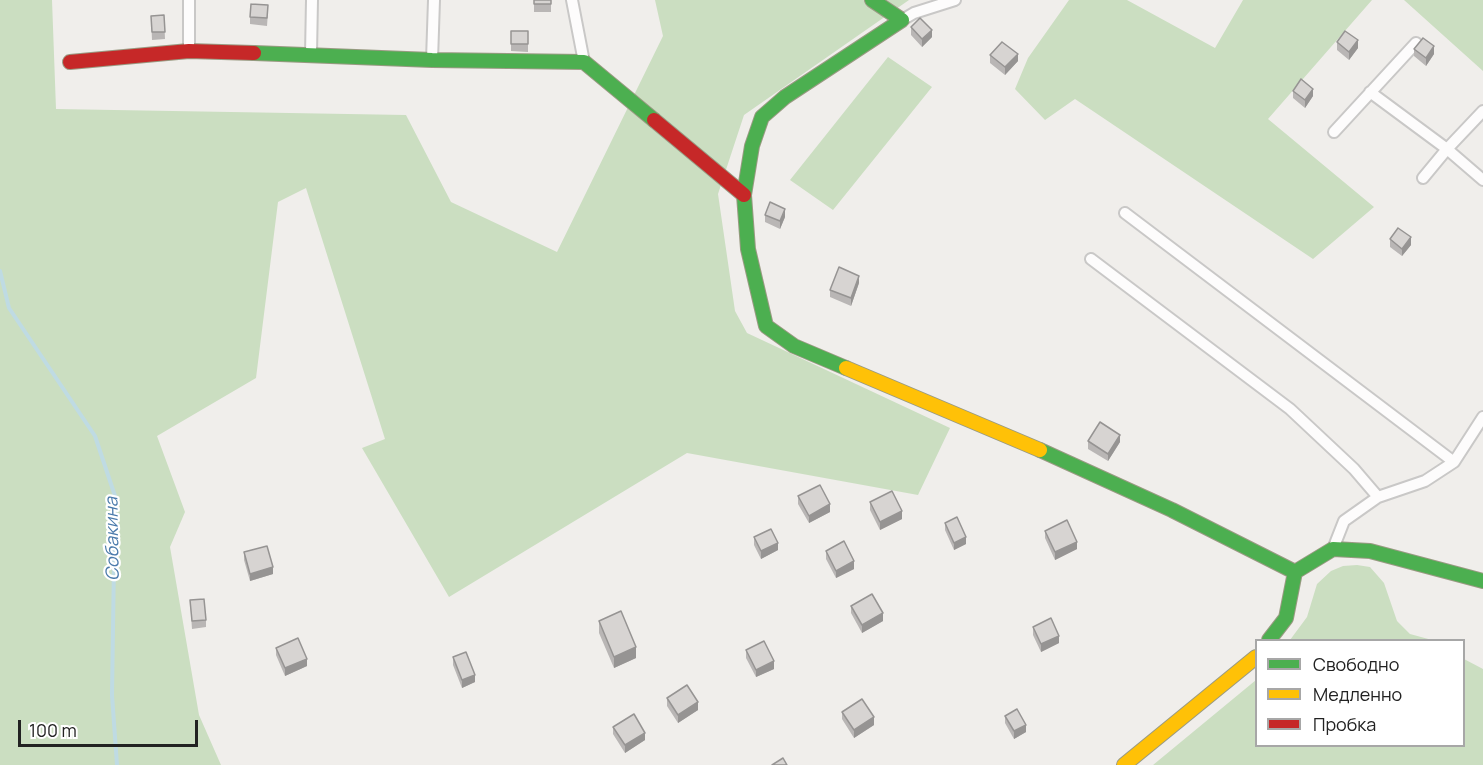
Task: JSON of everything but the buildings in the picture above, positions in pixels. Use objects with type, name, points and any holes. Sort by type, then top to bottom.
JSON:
[{"type":"street","points":[[189,0],[189,51]]},
{"type":"street","points":[[312,0],[312,54]]},
{"type":"street","points":[[432,60],[434,0]]},
{"type":"street","points":[[572,0],[584,62]]},
{"type":"street","points":[[872,0],[902,20]]},
{"type":"street","points":[[955,0],[914,13],[902,20],[785,97],[762,117],[752,146],[744,195],[748,249],[766,326],[794,346],[1015,439],[1172,510],[1295,572]]},
{"type":"street","points":[[1334,132],[1416,43]]},
{"type":"street","points":[[70,62],[189,51],[432,60],[584,62],[744,195]]},
{"type":"street","points":[[1370,92],[1447,149],[1483,180]]},
{"type":"street","points":[[1423,178],[1483,111]]},
{"type":"street","points":[[1125,213],[1454,462]]},
{"type":"street","points":[[1090,259],[1290,409],[1354,469],[1378,497]]},
{"type":"street","points":[[1333,549],[1344,521],[1378,497],[1425,480],[1454,462],[1483,417]]},
{"type":"street","points":[[1270,639],[1286,618],[1295,572],[1333,549],[1370,551],[1483,582]]},
{"type":"street","points":[[1124,765],[1255,659]]},
{"type":"green space","points":[[0,0],[52,0],[56,109],[406,115],[451,202],[557,252],[663,36],[655,0],[909,0],[744,115],[718,194],[735,311],[747,333],[950,428],[918,495],[687,453],[449,597],[362,448],[385,439],[306,188],[278,202],[256,378],[157,436],[185,512],[170,547],[199,715],[221,765],[0,765]]},
{"type":"green space","points":[[1069,0],[1127,0],[1215,48],[1243,0],[1372,0],[1268,119],[1374,207],[1313,259],[1075,99],[1045,120],[1015,89],[1028,58]]},
{"type":"green space","points":[[1404,0],[1483,0],[1483,71]]},
{"type":"green space","points":[[888,57],[932,87],[833,210],[790,180]]},
{"type":"green space","points":[[1343,566],[1370,567],[1384,583],[1397,621],[1410,634],[1428,639],[1291,639],[1307,617],[1317,584],[1331,571]]},
{"type":"green space","points":[[1465,660],[1483,669],[1483,765],[1153,765],[1255,681],[1255,747],[1465,747]]},
{"type":"waterway","name":"Собакина","points":[[0,271],[9,308],[95,436],[115,496],[112,695],[117,765]]},
{"type":"traffic: fast","points":[[846,368],[794,346],[766,326],[748,249],[744,195],[752,146],[762,117],[785,97],[902,20],[872,0]]},
{"type":"traffic: fast","points":[[254,53],[432,60],[584,62],[654,120]]},
{"type":"traffic: fast","points":[[1040,450],[1172,510],[1295,572]]},
{"type":"traffic: fast","points":[[1270,639],[1286,618],[1295,572],[1333,549],[1370,551],[1483,581]]},
{"type":"traffic: slow","points":[[846,368],[1040,450]]},
{"type":"traffic: slow","points":[[1124,765],[1255,658]]},
{"type":"traffic: jam","points":[[70,62],[189,51],[254,53]]},
{"type":"traffic: jam","points":[[654,120],[744,195]]}]
